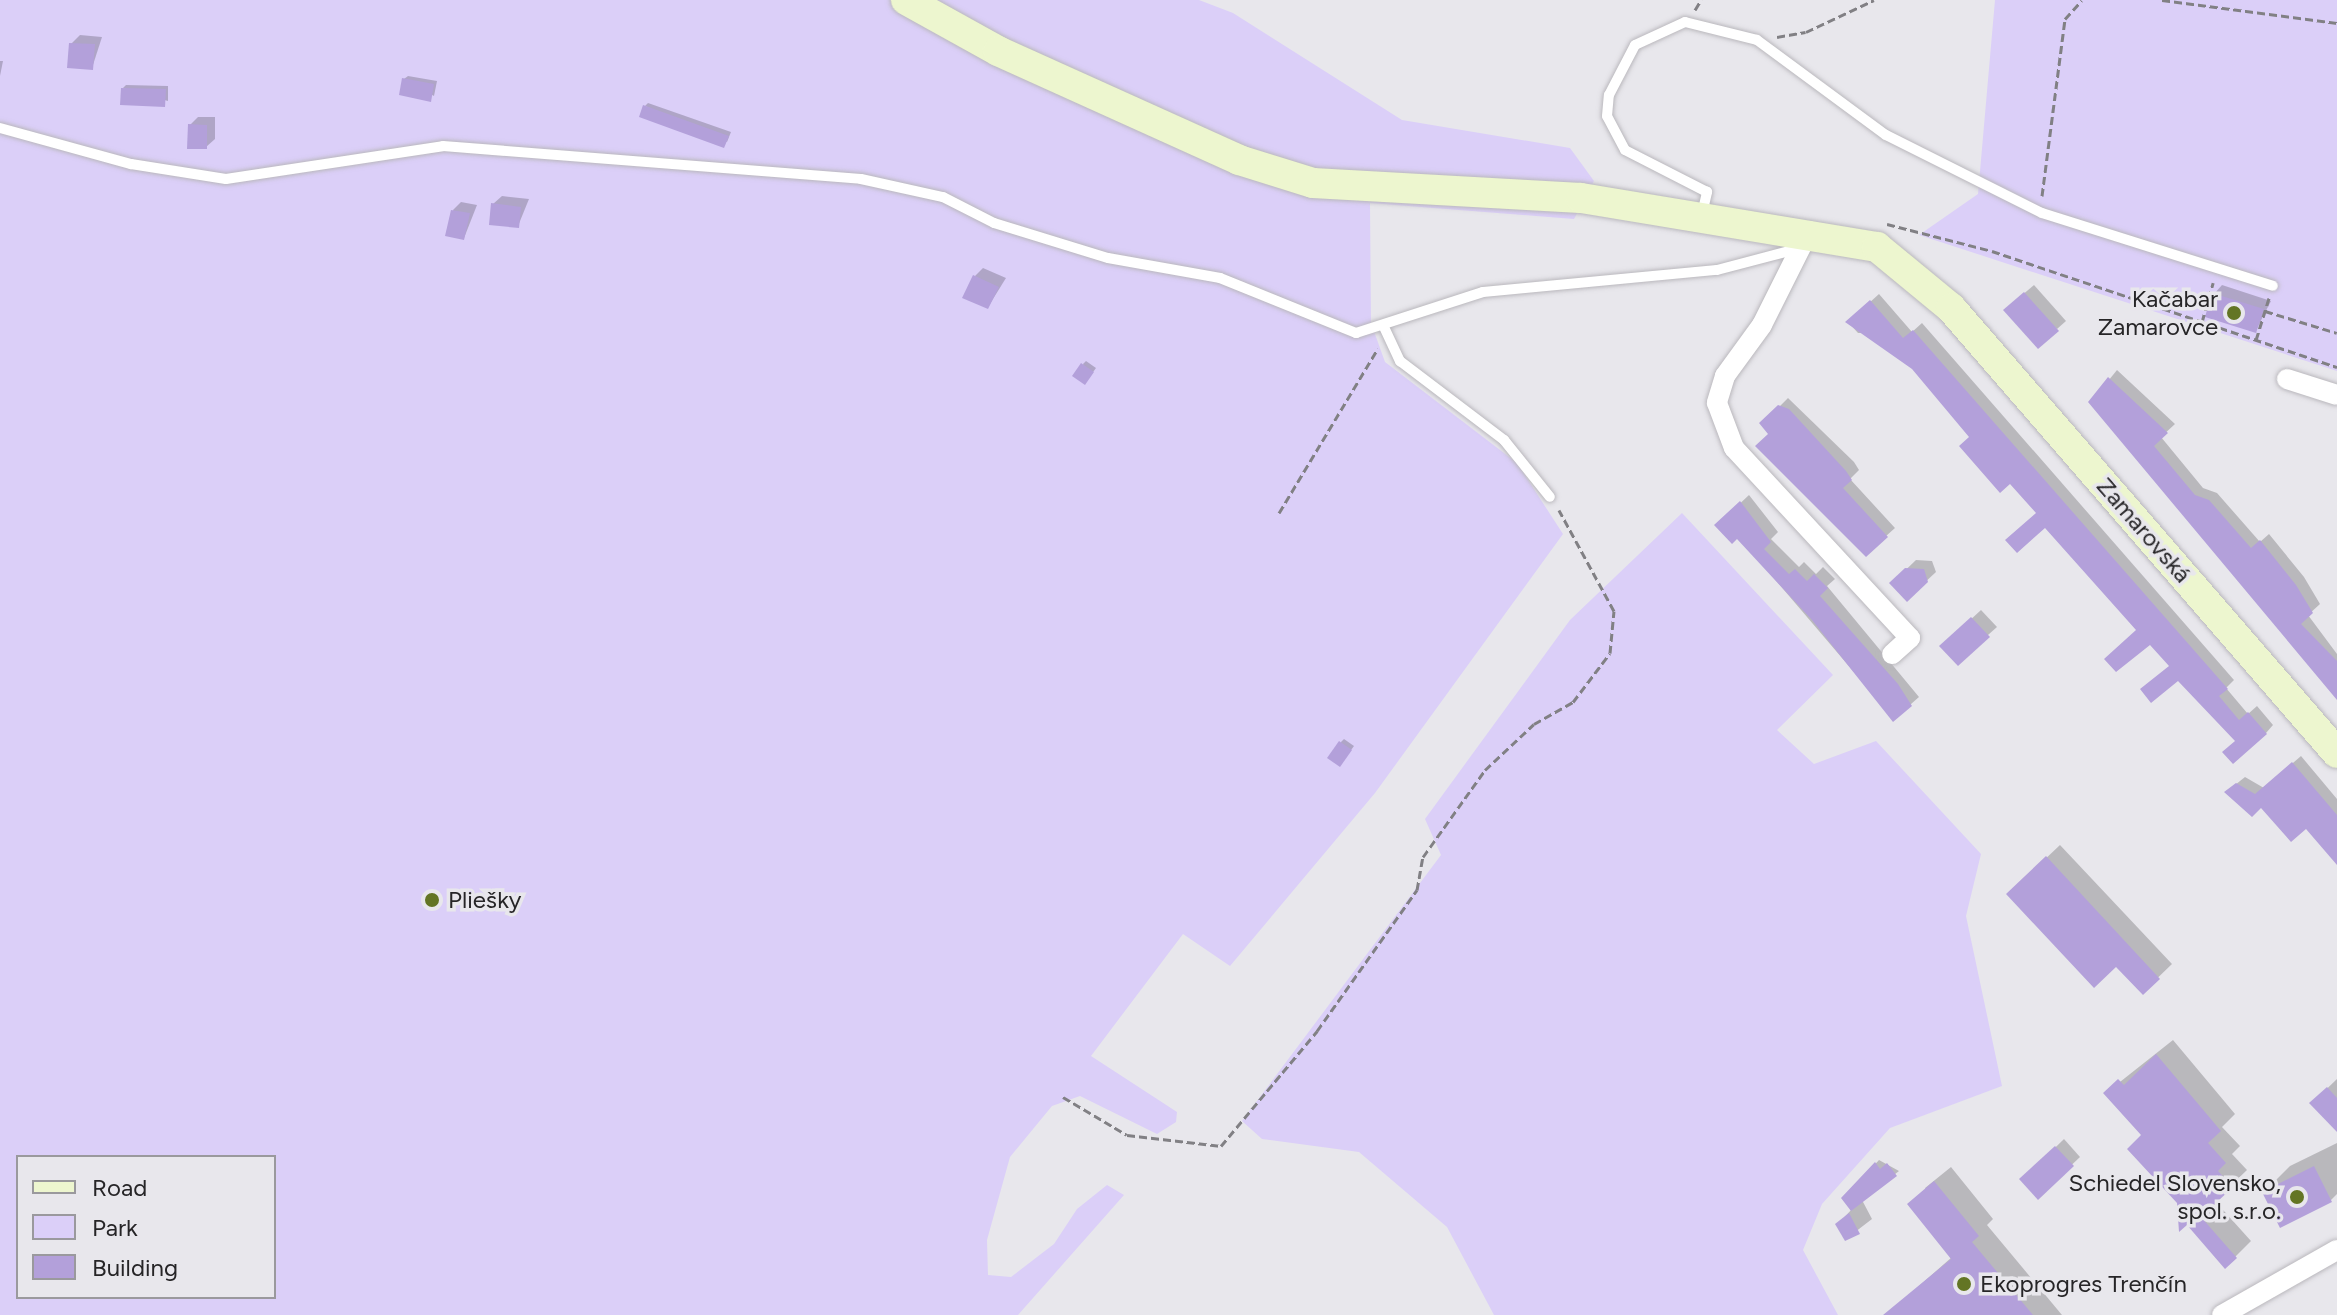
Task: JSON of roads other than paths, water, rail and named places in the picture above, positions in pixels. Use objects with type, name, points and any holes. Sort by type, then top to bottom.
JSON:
[{"type":"main road","name":"Zamarovská","points":[[906,0],[998,51],[1210,147],[1313,183],[1510,191],[1702,214],[1805,239],[1877,247],[1951,308],[2337,753]]},
{"type":"street","points":[[1805,239],[1762,325],[1725,376],[1717,403],[1734,448],[1910,638],[1892,654]]},
{"type":"street","points":[[2287,379],[2337,395]]},
{"type":"street","points":[[2222,1315],[2337,1250]]},
{"type":"lane","points":[[1702,214],[1707,192],[1647,165],[1612,134],[1609,95],[1635,45],[1661,30],[1710,23],[1757,40],[1886,135],[2042,213],[2273,286]]},
{"type":"lane","points":[[0,128],[160,170],[226,179],[443,146],[861,179],[943,197],[994,223],[1108,258],[1220,278],[1325,327],[1356,333],[1384,327],[1483,292],[1717,270],[1805,239]]},
{"type":"lane","points":[[1384,327],[1400,361],[1504,440],[1550,497]]},
{"type":"place","name":"Kačabar Zamarovce","points":[[2234,313]]},
{"type":"place","name":"Pliešky","points":[[432,900]]},
{"type":"place","name":"Schiedel Slovensko, spol. s.r.o.","points":[[2297,1197]]},
{"type":"place","name":"Ekoprogres Trenčín","points":[[1964,1284]]}]
